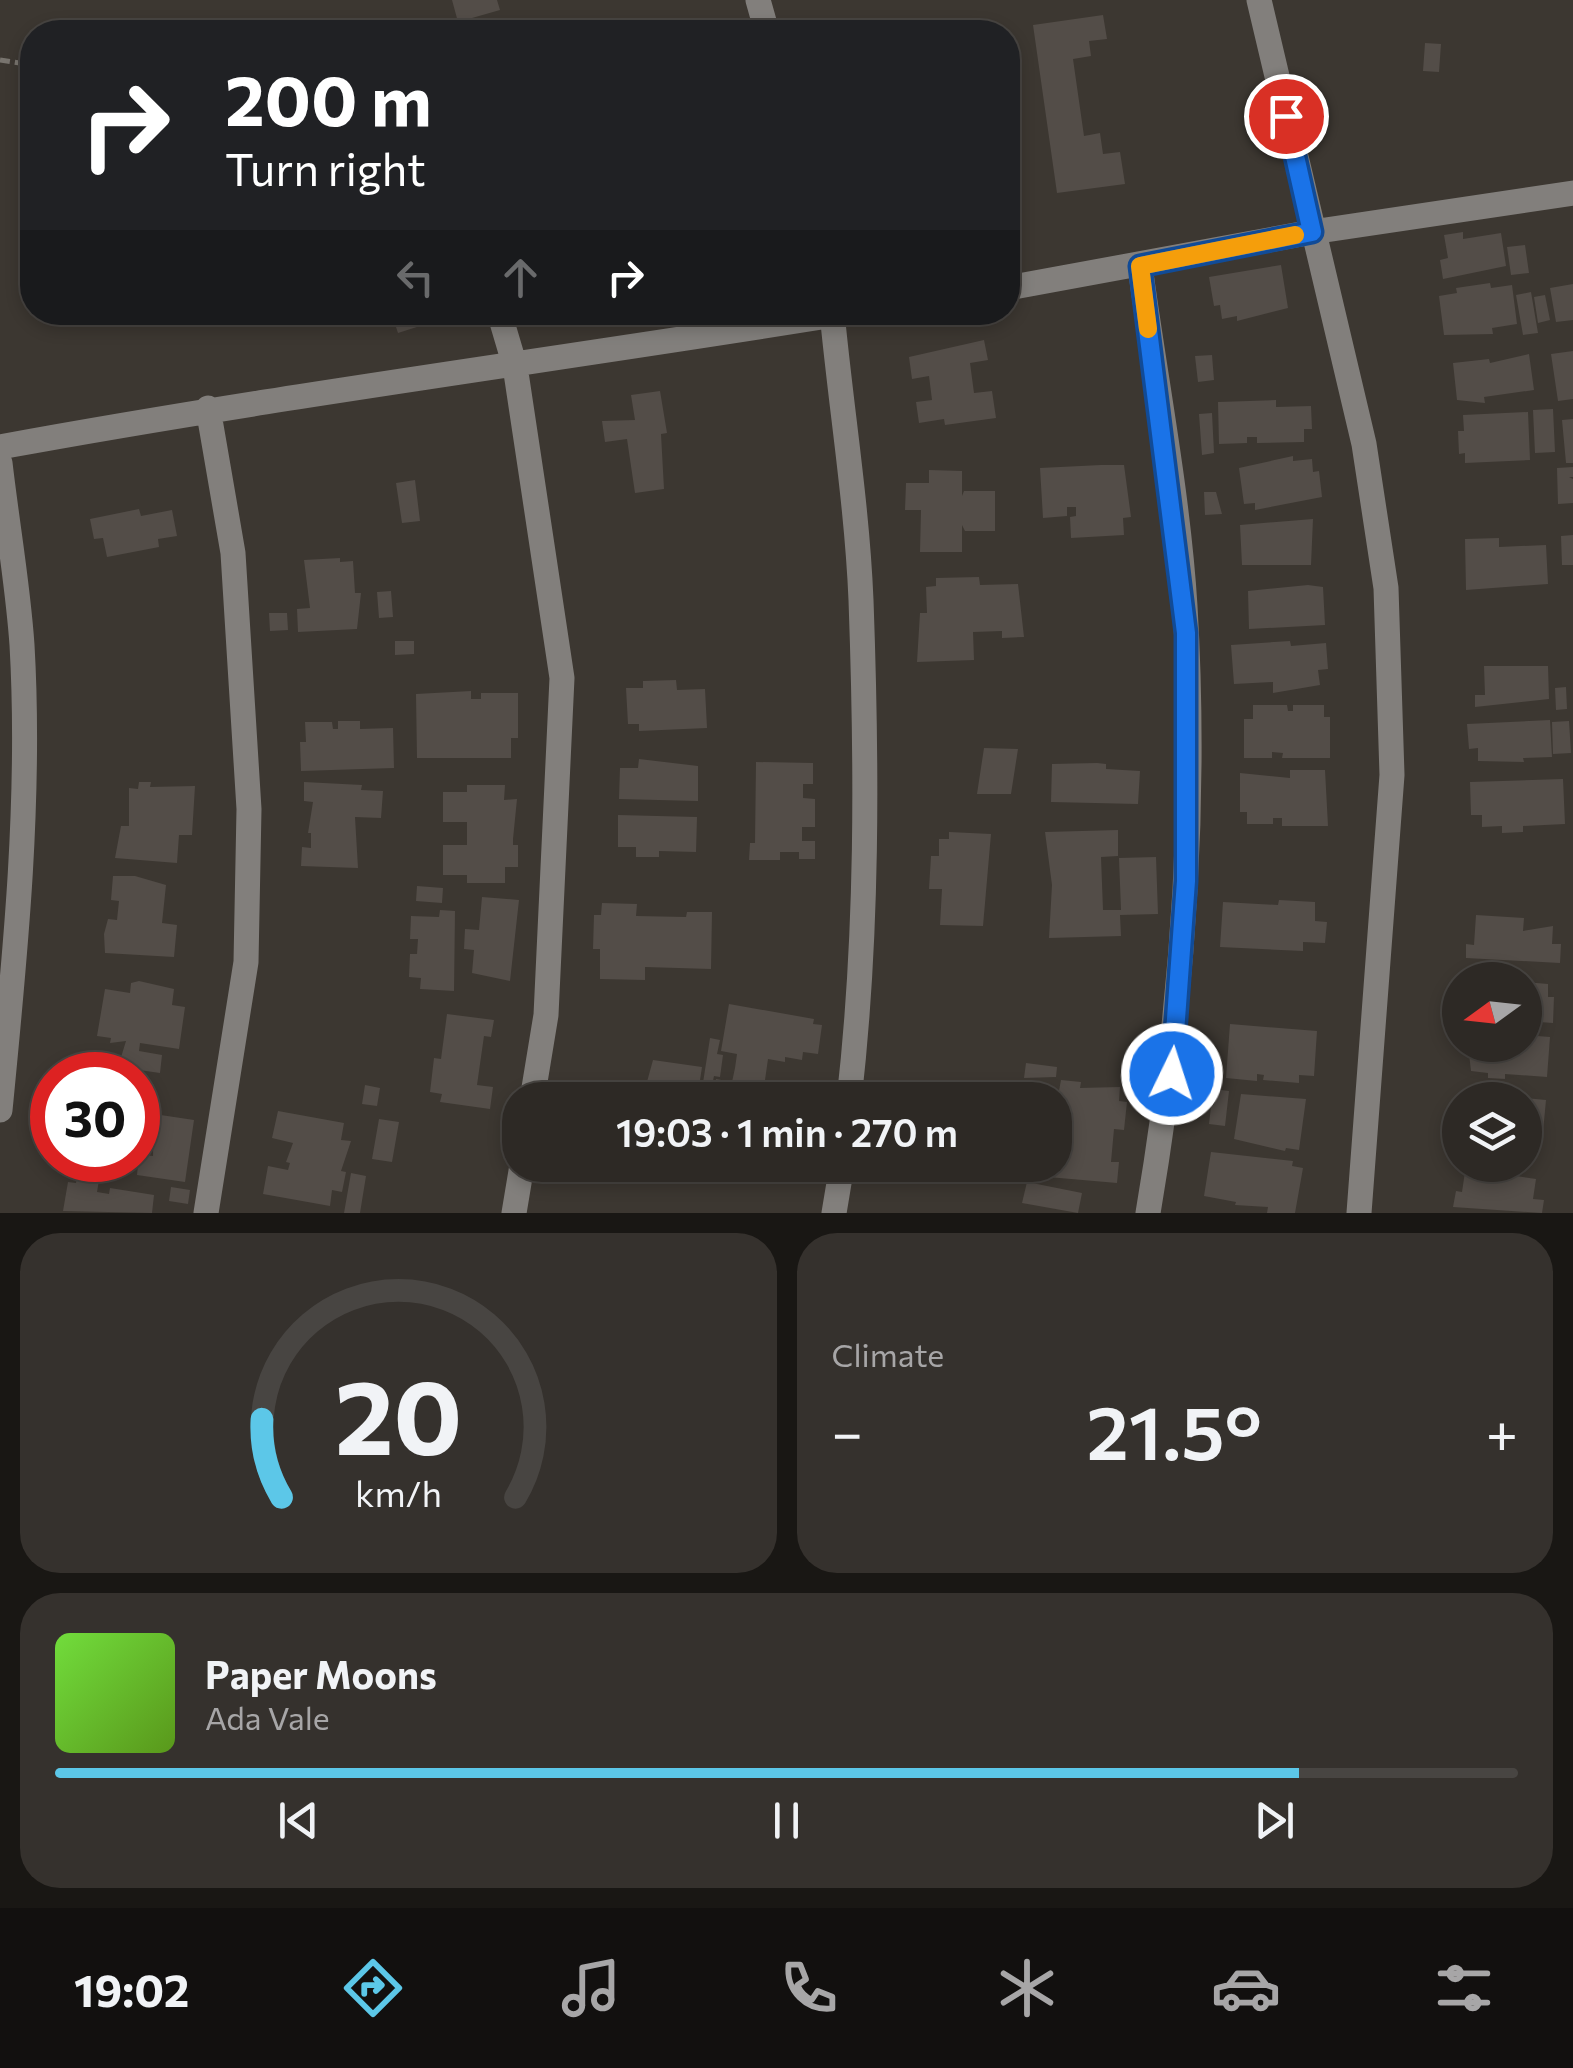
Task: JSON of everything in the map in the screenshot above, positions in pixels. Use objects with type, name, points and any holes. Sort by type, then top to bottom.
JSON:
[{"type":"street","points":[[1260,0],[1364,444],[1386,588],[1392,775],[1359,1213]]},
{"type":"street","points":[[1020,286],[1312,232],[1573,193]]},
{"type":"street","points":[[1140,266],[1184,602],[1188,696],[1186,881],[1172,1074],[1148,1213]]},
{"type":"street","points":[[503,325],[516,366],[562,678],[546,1015],[535,1082]]},
{"type":"street","points":[[0,446],[208,408],[516,366],[771,325]]},
{"type":"street","points":[[840,325],[860,597],[864,891],[860,1000],[851,1082]]},
{"type":"street","points":[[206,1213],[246,962],[249,809],[232,553],[208,408]]},
{"type":"street","points":[[0,464],[22,644],[23,732],[16,919],[0,1110]]},
{"type":"street","points":[[514,1213],[519,1182]]},
{"type":"street","points":[[834,1213],[839,1182]]},
{"type":"building","points":[[452,0],[497,0],[500,10],[457,20]]},
{"type":"building","points":[[1103,15],[1107,39],[1089,41],[1091,56],[1073,59],[1084,136],[1100,133],[1103,154],[1120,152],[1125,184],[1057,193],[1033,25]]},
{"type":"building","points":[[1425,43],[1441,44],[1439,72],[1423,71]]},
{"type":"building","points":[[1463,232],[1463,239],[1501,233],[1506,266],[1443,279],[1440,260],[1448,258],[1444,235]]},
{"type":"building","points":[[1525,245],[1529,273],[1511,275],[1507,247]]},
{"type":"building","points":[[1281,265],[1288,308],[1237,321],[1237,316],[1222,319],[1220,305],[1214,306],[1209,277]]},
{"type":"building","points":[[1490,283],[1491,288],[1512,285],[1517,324],[1492,328],[1493,334],[1444,335],[1439,296],[1457,293],[1456,288]]},
{"type":"building","points":[[1573,284],[1573,320],[1556,322],[1550,288]]},
{"type":"building","points":[[1531,292],[1538,333],[1523,335],[1516,295]]},
{"type":"building","points":[[1545,295],[1550,320],[1538,323],[1534,297]]},
{"type":"building","points":[[395,325],[423,325],[398,333]]},
{"type":"building","points":[[984,340],[988,360],[970,363],[974,393],[992,391],[996,418],[945,425],[944,419],[919,423],[916,402],[932,400],[929,376],[912,379],[909,357]]},
{"type":"building","points":[[1573,351],[1573,399],[1558,401],[1551,354]]},
{"type":"building","points":[[1529,354],[1534,390],[1484,397],[1485,403],[1457,400],[1453,363],[1489,359],[1490,363]]},
{"type":"building","points":[[1212,355],[1214,380],[1198,382],[1195,356]]},
{"type":"building","points":[[660,391],[667,433],[661,434],[664,489],[635,493],[627,439],[605,442],[602,421],[635,420],[631,395]]},
{"type":"building","points":[[1276,400],[1276,407],[1311,406],[1312,429],[1304,429],[1304,442],[1257,443],[1257,437],[1247,437],[1247,443],[1219,444],[1218,402]]},
{"type":"building","points":[[1553,409],[1555,452],[1535,453],[1533,410]]},
{"type":"building","points":[[1528,412],[1530,460],[1465,463],[1465,453],[1459,454],[1458,431],[1464,431],[1463,415]]},
{"type":"building","points":[[1212,413],[1214,453],[1202,455],[1199,414]]},
{"type":"building","points":[[1573,419],[1573,463],[1566,463],[1562,420]]},
{"type":"building","points":[[1293,456],[1293,461],[1312,459],[1313,472],[1319,471],[1322,497],[1255,510],[1255,503],[1244,504],[1239,468]]},
{"type":"building","points":[[1124,465],[1131,517],[1123,518],[1124,535],[1071,538],[1070,517],[1076,516],[1076,507],[1067,507],[1067,516],[1043,518],[1040,468]]},
{"type":"building","points":[[1573,467],[1573,477],[1569,477],[1573,479],[1573,503],[1558,504],[1557,468]]},
{"type":"building","points":[[929,470],[962,471],[962,496],[964,491],[995,491],[995,531],[965,531],[962,525],[962,552],[920,552],[921,510],[905,510],[906,483],[929,483]]},
{"type":"building","points":[[415,480],[420,521],[402,523],[396,483]]},
{"type":"building","points":[[1204,492],[1216,492],[1222,514],[1205,515]]},
{"type":"building","points":[[139,509],[141,516],[172,510],[177,536],[158,539],[159,547],[107,557],[103,538],[94,539],[90,519]]},
{"type":"building","points":[[1313,519],[1311,565],[1242,565],[1240,525]]},
{"type":"building","points":[[1573,535],[1573,565],[1562,565],[1561,536]]},
{"type":"building","points":[[1499,538],[1499,547],[1546,545],[1548,584],[1466,590],[1465,539]]},
{"type":"building","points":[[340,558],[340,562],[353,561],[355,593],[361,593],[357,629],[298,632],[297,609],[310,608],[304,560]]},
{"type":"building","points":[[979,577],[980,585],[1018,584],[1024,637],[1002,638],[1002,631],[973,632],[974,660],[917,662],[920,613],[927,613],[926,587],[936,586],[936,578]]},
{"type":"building","points":[[1323,587],[1325,625],[1249,629],[1248,591]]},
{"type":"building","points":[[391,591],[393,617],[379,618],[377,592]]},
{"type":"building","points":[[269,613],[287,613],[288,630],[270,631]]},
{"type":"building","points":[[395,641],[414,641],[414,654],[395,655]]},
{"type":"building","points":[[1290,641],[1291,646],[1326,643],[1328,669],[1318,670],[1320,685],[1273,693],[1273,682],[1234,684],[1231,645]]},
{"type":"building","points":[[1484,666],[1548,666],[1549,699],[1475,707],[1475,695],[1485,695]]},
{"type":"building","points":[[676,680],[677,690],[705,689],[707,728],[639,731],[639,724],[628,724],[626,688],[643,688],[643,681]]},
{"type":"building","points":[[1566,687],[1567,709],[1556,710],[1555,688]]},
{"type":"building","points":[[471,691],[471,699],[481,699],[481,693],[518,693],[518,738],[511,738],[511,758],[417,758],[416,694]]},
{"type":"building","points":[[1253,705],[1287,705],[1288,711],[1293,711],[1293,705],[1324,705],[1324,717],[1330,717],[1330,758],[1282,758],[1283,753],[1272,752],[1272,758],[1244,758],[1244,719],[1253,719]]},
{"type":"building","points":[[1550,720],[1552,757],[1523,758],[1524,762],[1478,761],[1478,748],[1469,749],[1467,724]]},
{"type":"building","points":[[338,721],[360,721],[360,729],[393,728],[394,768],[301,771],[300,742],[306,742],[305,722],[332,722],[333,729],[338,729]]},
{"type":"building","points":[[1569,721],[1571,753],[1553,754],[1552,722]]},
{"type":"building","points":[[984,748],[1018,749],[1011,794],[977,794]]},
{"type":"building","points":[[639,759],[698,766],[698,801],[619,799],[620,768],[638,768]]},
{"type":"building","points":[[756,762],[813,763],[813,784],[803,784],[803,798],[815,799],[815,827],[802,827],[802,841],[815,841],[815,859],[799,859],[799,852],[780,852],[780,860],[749,860],[750,843],[755,843]]},
{"type":"building","points":[[1052,764],[1106,764],[1106,769],[1140,771],[1138,804],[1051,802]]},
{"type":"building","points":[[1290,770],[1325,770],[1328,826],[1282,826],[1282,818],[1273,818],[1273,824],[1247,824],[1247,812],[1240,812],[1240,773],[1290,778]]},
{"type":"building","points":[[1563,779],[1565,824],[1523,826],[1523,832],[1502,833],[1502,826],[1482,827],[1482,815],[1471,815],[1470,782]]},
{"type":"building","points":[[139,782],[151,782],[150,787],[195,786],[192,835],[179,835],[177,863],[115,858],[121,826],[129,826],[129,788],[138,789]]},
{"type":"building","points":[[304,782],[362,785],[361,790],[383,791],[381,818],[355,817],[358,868],[301,866],[302,847],[311,848],[308,833],[313,802],[304,801]]},
{"type":"building","points":[[467,785],[505,785],[504,800],[517,799],[513,845],[518,845],[518,867],[505,867],[505,883],[467,883],[467,875],[443,875],[443,845],[467,845],[467,822],[443,822],[443,792],[467,792]]},
{"type":"building","points":[[618,815],[697,817],[696,852],[659,851],[659,857],[636,857],[636,847],[618,847]]},
{"type":"building","points":[[1118,830],[1118,856],[1101,857],[1103,910],[1121,910],[1119,858],[1156,857],[1158,914],[1120,915],[1121,936],[1049,938],[1052,885],[1045,832]]},
{"type":"building","points":[[949,832],[991,834],[983,926],[940,925],[942,889],[929,889],[931,856],[939,856],[939,839],[949,839]]},
{"type":"building","points":[[113,876],[135,876],[166,885],[162,923],[177,925],[174,957],[105,953],[108,919],[117,920],[119,901],[111,900]]},
{"type":"building","points":[[417,886],[443,888],[442,903],[416,901]]},
{"type":"building","points":[[482,897],[519,900],[510,981],[472,973],[474,950],[464,949],[465,929],[479,930]]},
{"type":"building","points":[[1279,900],[1315,902],[1315,921],[1327,922],[1325,943],[1303,942],[1303,951],[1220,947],[1223,902],[1278,905]]},
{"type":"building","points":[[602,903],[637,904],[636,916],[686,917],[687,912],[712,912],[711,969],[645,967],[645,980],[600,979],[600,949],[593,949],[594,915],[601,915]]},
{"type":"building","points":[[440,910],[455,911],[454,991],[420,989],[421,978],[409,977],[410,954],[417,954],[418,939],[410,939],[411,916],[439,917]]},
{"type":"building","points":[[1476,915],[1524,918],[1523,931],[1553,926],[1552,944],[1561,944],[1560,963],[1466,958],[1466,944],[1474,945]]},
{"type":"building","points":[[139,981],[174,989],[172,1005],[185,1007],[179,1049],[140,1043],[139,1051],[145,1052],[123,1052],[126,1041],[110,1043],[111,1038],[97,1036],[105,989],[130,993],[131,983]]},
{"type":"building","points":[[1542,983],[1548,984],[1548,997],[1554,997],[1553,1023],[1542,1022]]},
{"type":"building","points":[[729,1004],[814,1019],[813,1024],[822,1025],[818,1054],[803,1052],[802,1060],[785,1057],[785,1062],[768,1059],[765,1082],[732,1082],[737,1054],[721,1051]]},
{"type":"building","points":[[447,1014],[494,1020],[491,1037],[484,1036],[477,1085],[493,1087],[490,1109],[440,1102],[442,1094],[430,1092],[434,1058],[441,1059]]},
{"type":"building","points":[[1230,1024],[1317,1031],[1314,1076],[1299,1075],[1299,1083],[1263,1080],[1264,1075],[1257,1074],[1257,1081],[1226,1078]]},
{"type":"building","points":[[1542,1036],[1550,1037],[1547,1077],[1505,1074],[1505,1079],[1488,1078],[1488,1073],[1471,1071],[1470,1062],[1542,1062]]},
{"type":"building","points":[[710,1038],[720,1040],[720,1077],[703,1082]]},
{"type":"building","points":[[653,1060],[702,1067],[700,1082],[647,1082]]},
{"type":"building","points":[[1026,1063],[1057,1067],[1056,1077],[1024,1078]]},
{"type":"building","points":[[1061,1080],[1081,1082],[1080,1088],[1120,1087],[1119,1101],[1127,1102],[1124,1130],[1114,1129],[1111,1162],[1119,1162],[1117,1183],[1072,1179],[1072,1082]]},
{"type":"building","points":[[365,1085],[380,1088],[377,1106],[362,1104]]},
{"type":"building","points":[[1213,1089],[1229,1091],[1225,1126],[1209,1124]]},
{"type":"building","points":[[1241,1094],[1306,1099],[1299,1150],[1285,1151],[1234,1139]]},
{"type":"building","points":[[1542,1100],[1546,1100],[1542,1132]]},
{"type":"building","points":[[278,1111],[344,1123],[341,1140],[351,1141],[341,1171],[346,1172],[342,1192],[332,1190],[330,1206],[263,1194],[268,1166],[288,1170],[290,1163],[286,1162],[293,1143],[272,1138]]},
{"type":"building","points":[[160,1115],[194,1120],[185,1182],[160,1178]]},
{"type":"building","points":[[379,1119],[399,1122],[392,1162],[372,1159]]},
{"type":"building","points":[[1211,1152],[1293,1161],[1292,1166],[1303,1168],[1295,1213],[1267,1213],[1268,1207],[1235,1205],[1236,1202],[1204,1196]]},
{"type":"building","points":[[351,1173],[366,1176],[360,1213],[344,1213]]},
{"type":"building","points":[[68,1182],[99,1182],[97,1192],[109,1194],[110,1188],[154,1195],[152,1213],[63,1211]]},
{"type":"building","points":[[1027,1182],[1082,1193],[1078,1213],[1022,1203]]},
{"type":"building","points":[[1463,1182],[1536,1182],[1533,1199],[1544,1200],[1542,1213],[1453,1207],[1456,1191],[1462,1192]]},
{"type":"building","points":[[171,1187],[190,1190],[188,1204],[169,1201]]},
{"type":"slow traffic","points":[[1148,329],[1140,266],[1295,235]]},
{"type":"route","points":[[1172,1074],[1186,881],[1186,633],[1140,266],[1312,232],[1286,116]]}]
